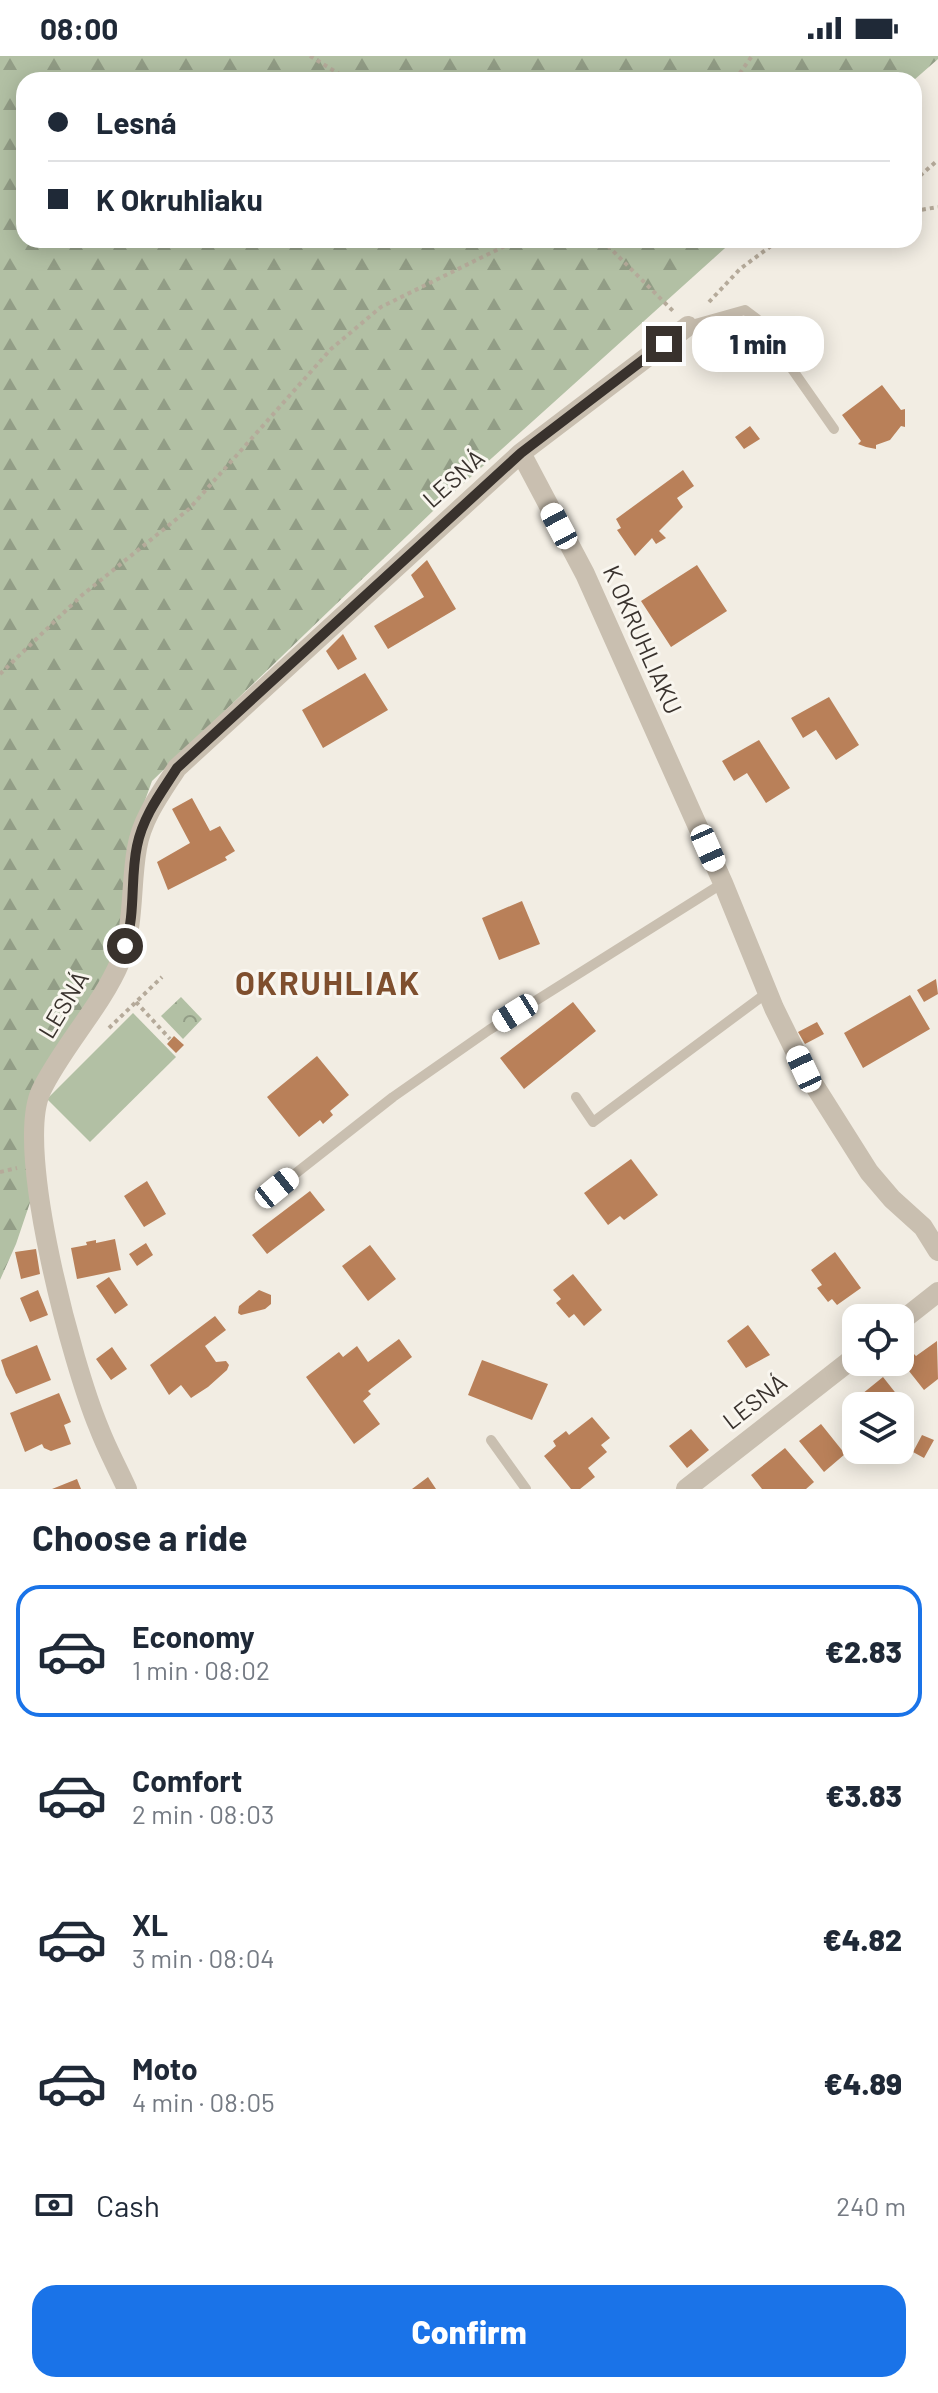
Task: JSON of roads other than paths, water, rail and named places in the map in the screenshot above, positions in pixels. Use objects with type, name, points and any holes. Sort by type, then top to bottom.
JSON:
[{"type":"street","points":[[521,453],[688,326]]},
{"type":"street","name":"K OKRUHLIAKU","points":[[521,453],[585,574],[804,1069],[869,1172],[892,1199],[923,1227],[938,1251]]},
{"type":"street","name":"LESNÁ","points":[[127,1489],[98,1427],[84,1386],[51,1262],[35,1164],[34,1127],[40,1093],[119,964],[131,928],[137,847],[148,814],[177,768],[521,453]]},
{"type":"street","points":[[914,1311],[938,1292]]},
{"type":"street","name":"LESNÁ","points":[[686,1489],[842,1367]]},
{"type":"lane","points":[[688,326],[745,310],[757,319],[834,429]]},
{"type":"lane","points":[[277,1188],[393,1097],[489,1030],[723,883]]},
{"type":"lane","points":[[576,1097],[593,1122],[768,992]]},
{"type":"lane","points":[[491,1440],[526,1489]]},
{"type":"district","name":"OKRUHLIAK","points":[[328,984]]}]
